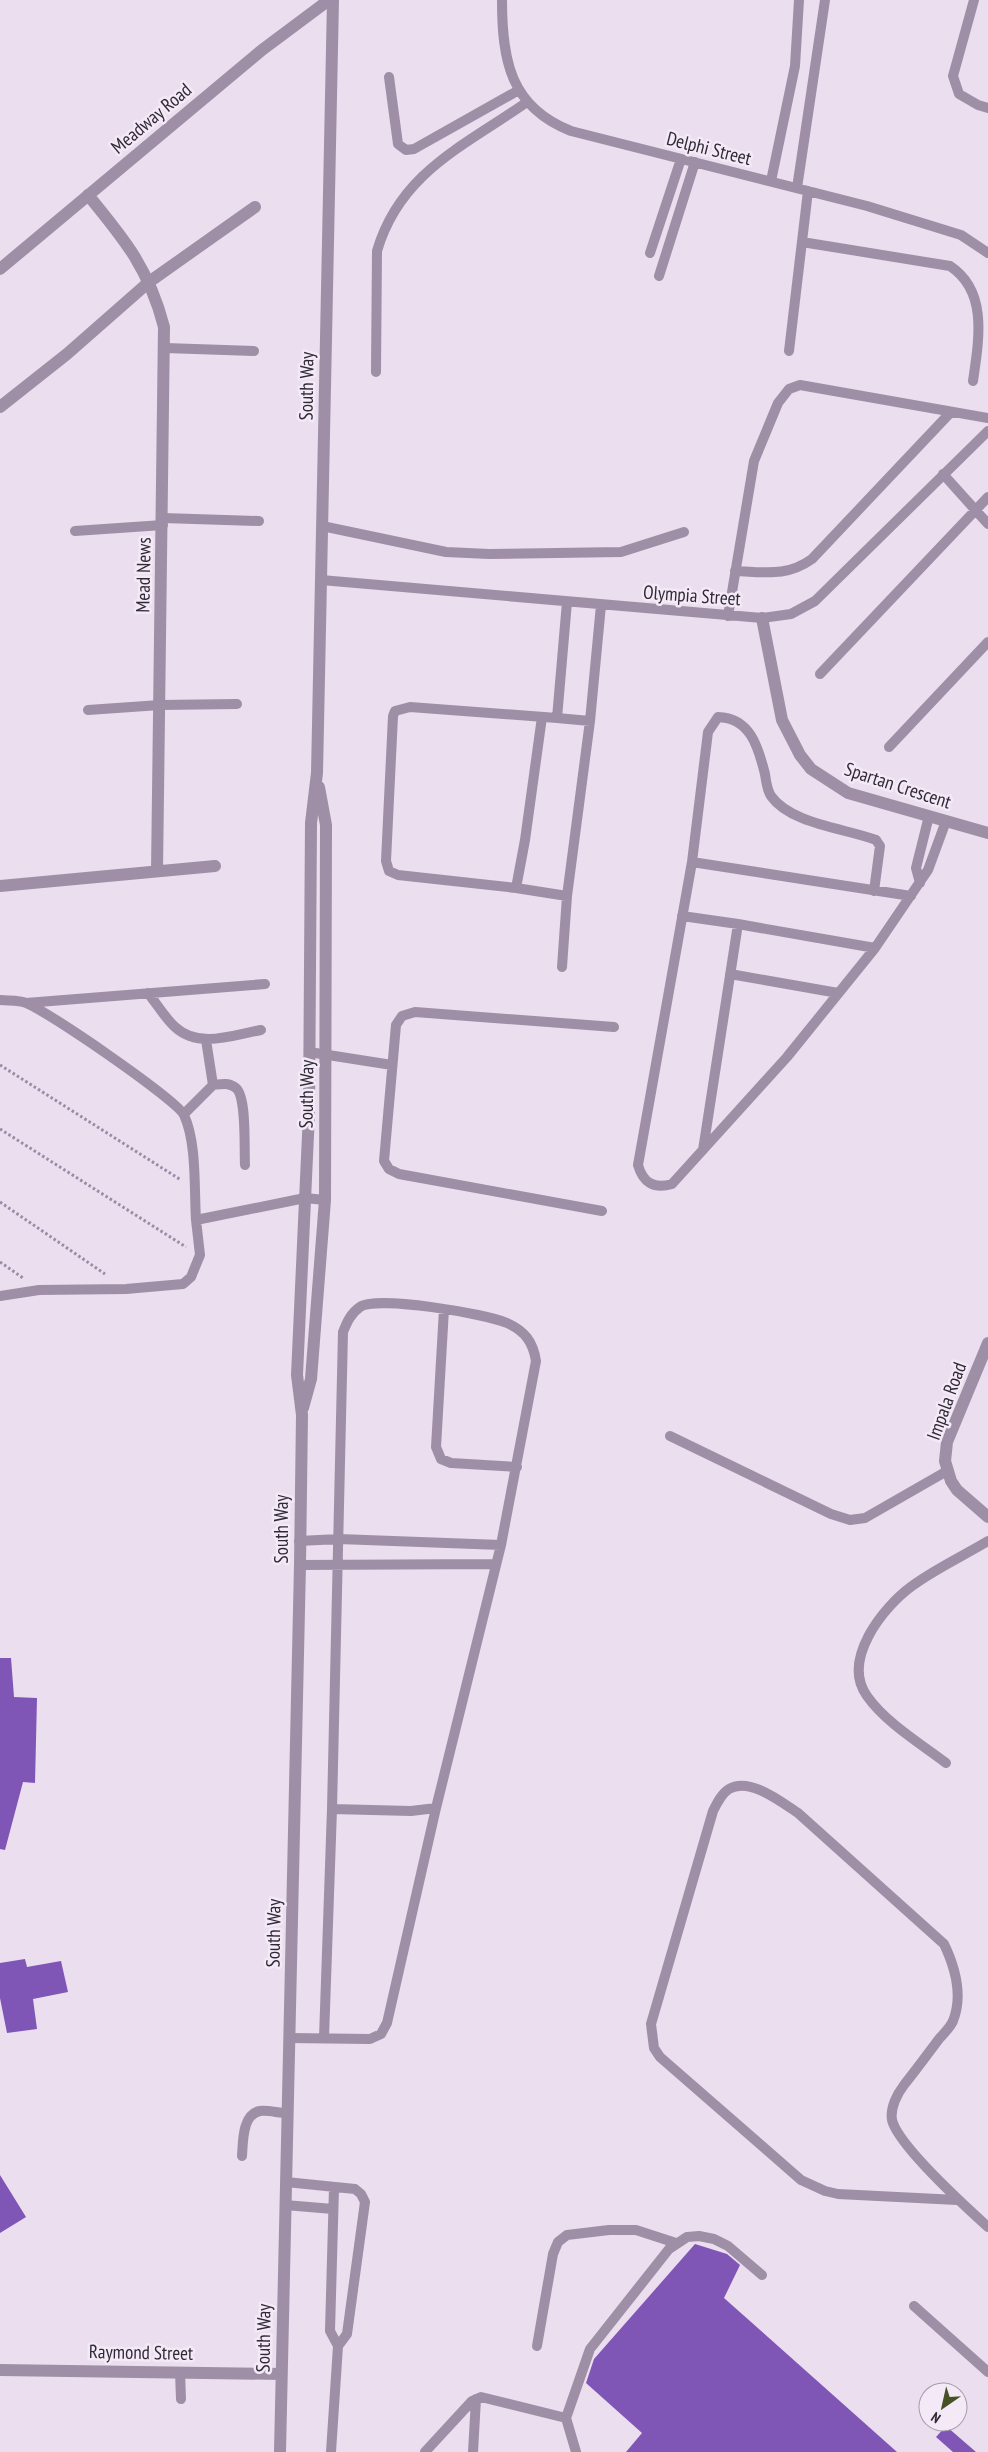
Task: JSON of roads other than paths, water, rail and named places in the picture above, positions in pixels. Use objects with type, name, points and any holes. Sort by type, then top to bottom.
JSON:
[{"type":"street","name":"Meadway Road","points":[[0,268],[262,50],[331,0]]},
{"type":"street","name":"South Way","points":[[280,2452],[300,1565],[302,1415],[298,1375],[310,1052],[311,824],[317,773],[331,0]]},
{"type":"street","name":"Mead News","points":[[88,195],[137,257],[158,303],[164,327],[163,522],[157,871]]},
{"type":"street","points":[[0,407],[66,354],[149,282],[255,208]]},
{"type":"street","name":"Spartan Crescent","points":[[762,618],[782,720],[800,756],[811,769],[848,793],[988,833]]},
{"type":"street","name":"South Way","points":[[302,1415],[311,1379],[325,1200],[326,825],[317,773]]},
{"type":"street","points":[[0,886],[215,866]]},
{"type":"street","name":"Impala Road","points":[[947,1471],[947,1442],[987,1351]]},
{"type":"street","points":[[947,1471],[957,1490],[988,1517]]},
{"type":"street","name":"Raymond Street","points":[[0,2370],[281,2374]]},
{"type":"lane","name":"Delphi Street","points":[[502,0],[502,24],[506,62],[519,90],[527,102],[555,125],[571,131],[867,206],[961,235],[988,252]]},
{"type":"lane","points":[[771,181],[795,66],[799,0]]},
{"type":"lane","points":[[797,188],[825,0]]},
{"type":"lane","points":[[974,0],[953,76],[959,94],[978,105],[988,108]]},
{"type":"lane","points":[[389,77],[398,144],[406,150],[414,149],[519,90]]},
{"type":"lane","points":[[376,372],[377,251],[382,235],[413,185],[430,168],[446,154],[488,130],[527,102]]},
{"type":"lane","points":[[650,253],[681,159]]},
{"type":"lane","points":[[659,276],[695,162]]},
{"type":"lane","points":[[789,351],[808,191]]},
{"type":"lane","points":[[802,242],[950,266],[962,272],[980,297],[983,311],[973,381]]},
{"type":"lane","points":[[165,348],[254,351]]},
{"type":"lane","points":[[728,616],[754,461],[778,403],[789,389],[800,385],[988,418]]},
{"type":"lane","points":[[735,571],[786,573],[800,568],[812,559],[951,412]]},
{"type":"lane","name":"Olympia Street","points":[[321,580],[728,616],[762,618],[791,614],[815,601],[988,431]]},
{"type":"lane","points":[[943,474],[988,524]]},
{"type":"lane","points":[[820,674],[988,497]]},
{"type":"lane","points":[[75,531],[163,522],[259,521]]},
{"type":"lane","points":[[322,526],[446,552],[489,554],[621,552],[684,532]]},
{"type":"lane","points":[[557,718],[567,602]]},
{"type":"lane","points":[[562,967],[567,896],[590,721],[601,605]]},
{"type":"lane","points":[[889,747],[988,642]]},
{"type":"lane","points":[[88,710],[160,704],[237,704]]},
{"type":"lane","points":[[567,896],[516,888],[398,875],[390,871],[386,861],[393,716],[395,711],[410,707],[590,721]]},
{"type":"lane","points":[[516,888],[525,840],[542,717]]},
{"type":"lane","points":[[874,891],[880,846],[876,840],[793,814],[780,807],[769,793],[755,743],[742,723],[732,717],[718,717],[708,732],[692,862],[638,1165],[641,1175],[648,1183],[660,1187],[672,1184],[787,1057],[875,948],[920,883],[928,870],[946,821]]},
{"type":"lane","points":[[920,883],[916,868],[929,816]]},
{"type":"lane","points":[[692,862],[911,896]]},
{"type":"lane","points":[[682,916],[875,948]]},
{"type":"lane","points":[[702,1152],[738,924]]},
{"type":"lane","points":[[730,974],[838,993]]},
{"type":"lane","points":[[0,1000],[26,1002],[264,984]]},
{"type":"lane","points":[[148,993],[175,1027],[192,1038],[206,1040],[261,1030]]},
{"type":"lane","points":[[0,1296],[40,1290],[126,1289],[183,1284],[191,1277],[200,1255],[191,1138],[184,1114],[168,1097],[59,1022],[26,1002]]},
{"type":"lane","points":[[602,1211],[398,1174],[389,1169],[384,1161],[396,1025],[402,1016],[415,1012],[614,1028]]},
{"type":"lane","points":[[206,1040],[213,1085]]},
{"type":"lane","points":[[310,1052],[392,1065]]},
{"type":"lane","points":[[184,1114],[213,1085],[229,1084],[237,1089],[242,1100],[244,1166]]},
{"type":"lane","points":[[196,1220],[305,1198],[325,1200]]},
{"type":"lane","points":[[289,2038],[370,2039],[380,2034],[387,2023],[436,1808],[496,1564],[517,1467],[536,1360],[534,1346],[527,1336],[507,1323],[444,1309],[376,1301],[360,1306],[348,1320],[343,1332],[332,1809],[324,2038]]},
{"type":"lane","points":[[444,1309],[436,1447],[441,1459],[451,1463],[517,1467]]},
{"type":"lane","points":[[670,1436],[831,1514],[850,1520],[865,1518],[947,1471]]},
{"type":"lane","points":[[299,1541],[339,1539],[500,1545]]},
{"type":"lane","points":[[946,1763],[883,1713],[866,1696],[861,1683],[859,1665],[863,1646],[881,1616],[912,1586],[988,1541]]},
{"type":"lane","points":[[300,1565],[496,1564]]},
{"type":"lane","points":[[957,2200],[838,2194],[813,2187],[801,2180],[667,2063],[654,2048],[651,2024],[656,2006],[713,1811],[730,1788],[740,1785],[747,1786],[781,1802],[798,1813],[944,1944],[954,1964],[957,1981],[957,2003],[953,2022],[900,2090],[892,2112],[895,2128],[900,2137],[957,2200],[988,2227]]},
{"type":"lane","points":[[332,1809],[411,1811],[436,1808]]},
{"type":"lane","points":[[242,2156],[246,2125],[250,2116],[259,2111],[287,2113]]},
{"type":"lane","points":[[286,2182],[355,2190],[361,2194],[365,2202],[347,2334],[338,2346]]},
{"type":"lane","points":[[331,2452],[338,2346],[330,2331],[334,2188]]},
{"type":"lane","points":[[285,2205],[333,2209]]},
{"type":"lane","points":[[537,2346],[553,2254],[558,2242],[567,2235],[609,2230],[636,2230],[676,2243]]},
{"type":"lane","points":[[576,2452],[566,2418],[590,2349],[650,2271],[676,2243],[687,2237],[699,2236],[714,2239],[728,2246],[762,2275]]},
{"type":"lane","points":[[914,2306],[988,2372]]},
{"type":"lane","points":[[180,2372],[181,2399]]},
{"type":"lane","points":[[429,2450],[476,2399],[481,2397],[566,2418]]},
{"type":"lane","points":[[474,2452],[476,2399]]}]
